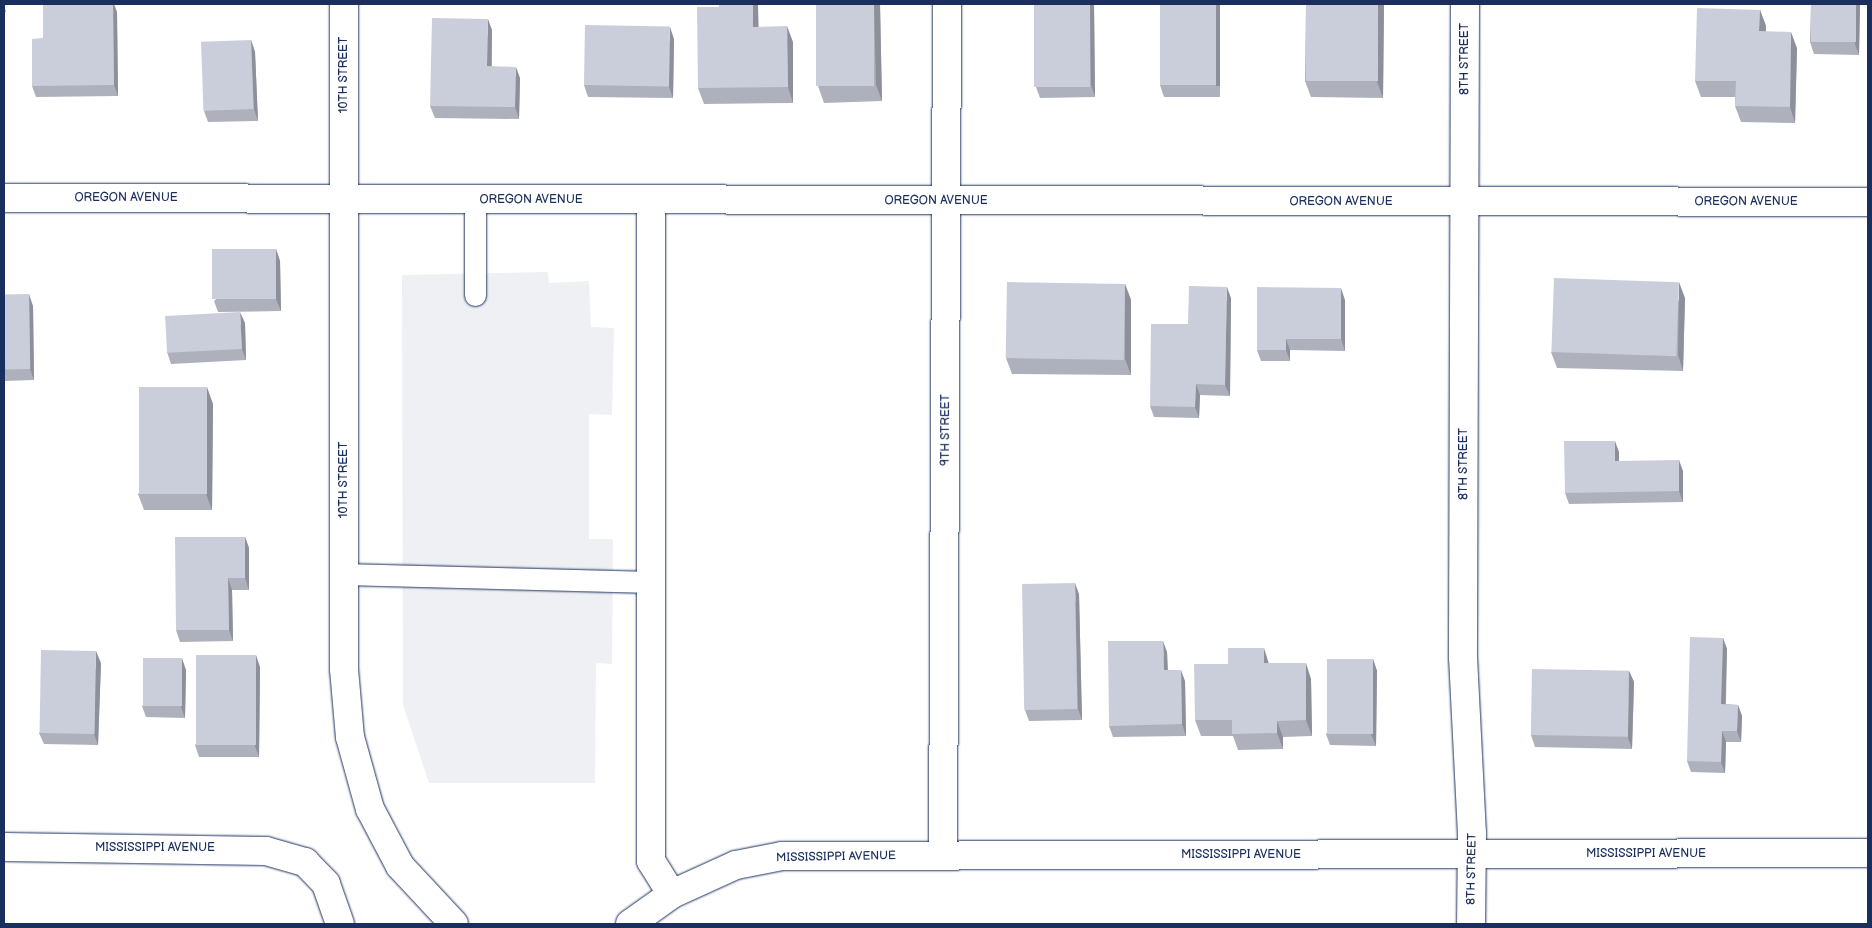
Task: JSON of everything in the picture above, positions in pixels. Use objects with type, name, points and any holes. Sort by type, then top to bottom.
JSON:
[{"type":"street","name":"10TH STREET","points":[[344,4],[344,574],[350,737],[370,809],[400,866],[454,924]]},
{"type":"street","name":"9TH STREET","points":[[943,856],[948,201],[947,4]]},
{"type":"street","name":"8TH STREET","points":[[1465,4],[1463,657],[1472,854],[1471,924]]},
{"type":"street","name":"OREGON AVENUE","points":[[4,198],[1868,202]]},
{"type":"street","points":[[651,200],[651,861],[672,894]]},
{"type":"street","name":"MISSISSIPPI AVENUE","points":[[4,847],[239,848],[305,862],[326,884],[340,924]]},
{"type":"street","name":"MISSISSIPPI AVENUE","points":[[630,924],[672,894],[736,865],[782,856],[1868,853]]},
{"type":"lane","points":[[475,199],[475,295]]},
{"type":"lane","points":[[344,574],[651,582]]},
{"type":"shaded area","points":[[548,272],[549,283],[589,281],[591,327],[614,328],[612,415],[589,414],[589,539],[613,539],[612,664],[596,663],[595,783],[429,783],[403,705],[402,275]]},
{"type":"building","points":[[43,4],[113,4],[114,85],[32,86],[32,39],[43,38]]},
{"type":"building","points":[[719,4],[753,4],[753,27],[787,26],[788,87],[698,88],[697,7],[719,7]]},
{"type":"building","points":[[816,4],[874,4],[874,86],[816,86]]},
{"type":"building","points":[[1034,4],[1090,4],[1090,87],[1034,87]]},
{"type":"building","points":[[1160,4],[1216,4],[1216,85],[1160,85]]},
{"type":"building","points":[[1306,4],[1378,4],[1378,81],[1306,81]]},
{"type":"building","points":[[1811,4],[1856,4],[1856,42],[1811,42]]},
{"type":"building","points":[[1697,8],[1760,10],[1759,31],[1791,32],[1790,107],[1735,106],[1736,81],[1695,81]]},
{"type":"building","points":[[432,18],[488,19],[487,66],[516,67],[515,107],[430,106]]},
{"type":"building","points":[[585,25],[670,26],[669,86],[584,85]]},
{"type":"building","points":[[251,40],[253,109],[203,111],[201,42]]},
{"type":"building","points":[[212,249],[276,249],[276,299],[212,299]]},
{"type":"building","points":[[1554,278],[1679,282],[1676,356],[1551,352]]},
{"type":"building","points":[[1007,282],[1125,284],[1124,360],[1006,358]]},
{"type":"building","points":[[1189,286],[1227,287],[1225,385],[1196,384],[1195,407],[1150,406],[1151,324],[1188,324]]},
{"type":"building","points":[[1257,287],[1341,288],[1341,339],[1286,339],[1286,350],[1257,350]]},
{"type":"building","points":[[4,294],[29,294],[30,369],[5,369]]},
{"type":"building","points":[[240,312],[242,349],[167,353],[165,316]]},
{"type":"building","points":[[139,387],[207,387],[207,494],[139,494]]},
{"type":"building","points":[[1564,441],[1615,441],[1615,461],[1679,460],[1679,491],[1565,493]]},
{"type":"building","points":[[175,537],[245,537],[245,578],[228,578],[229,630],[176,630]]},
{"type":"building","points":[[1075,583],[1077,709],[1024,710],[1022,584]]},
{"type":"building","points":[[1690,637],[1723,638],[1721,704],[1738,705],[1737,731],[1722,731],[1721,762],[1687,761]]},
{"type":"building","points":[[1108,641],[1163,641],[1164,670],[1181,670],[1182,724],[1109,726]]},
{"type":"building","points":[[1228,648],[1264,648],[1264,663],[1306,663],[1306,720],[1277,721],[1277,733],[1232,734],[1232,720],[1195,720],[1194,664],[1228,664]]},
{"type":"building","points":[[41,650],[96,651],[95,734],[40,733]]},
{"type":"building","points":[[196,655],[256,655],[256,745],[196,745]]},
{"type":"building","points":[[143,658],[182,658],[182,706],[143,706]]},
{"type":"building","points":[[1327,659],[1373,659],[1373,734],[1327,734]]},
{"type":"building","points":[[1532,669],[1629,671],[1628,737],[1531,735]]}]
